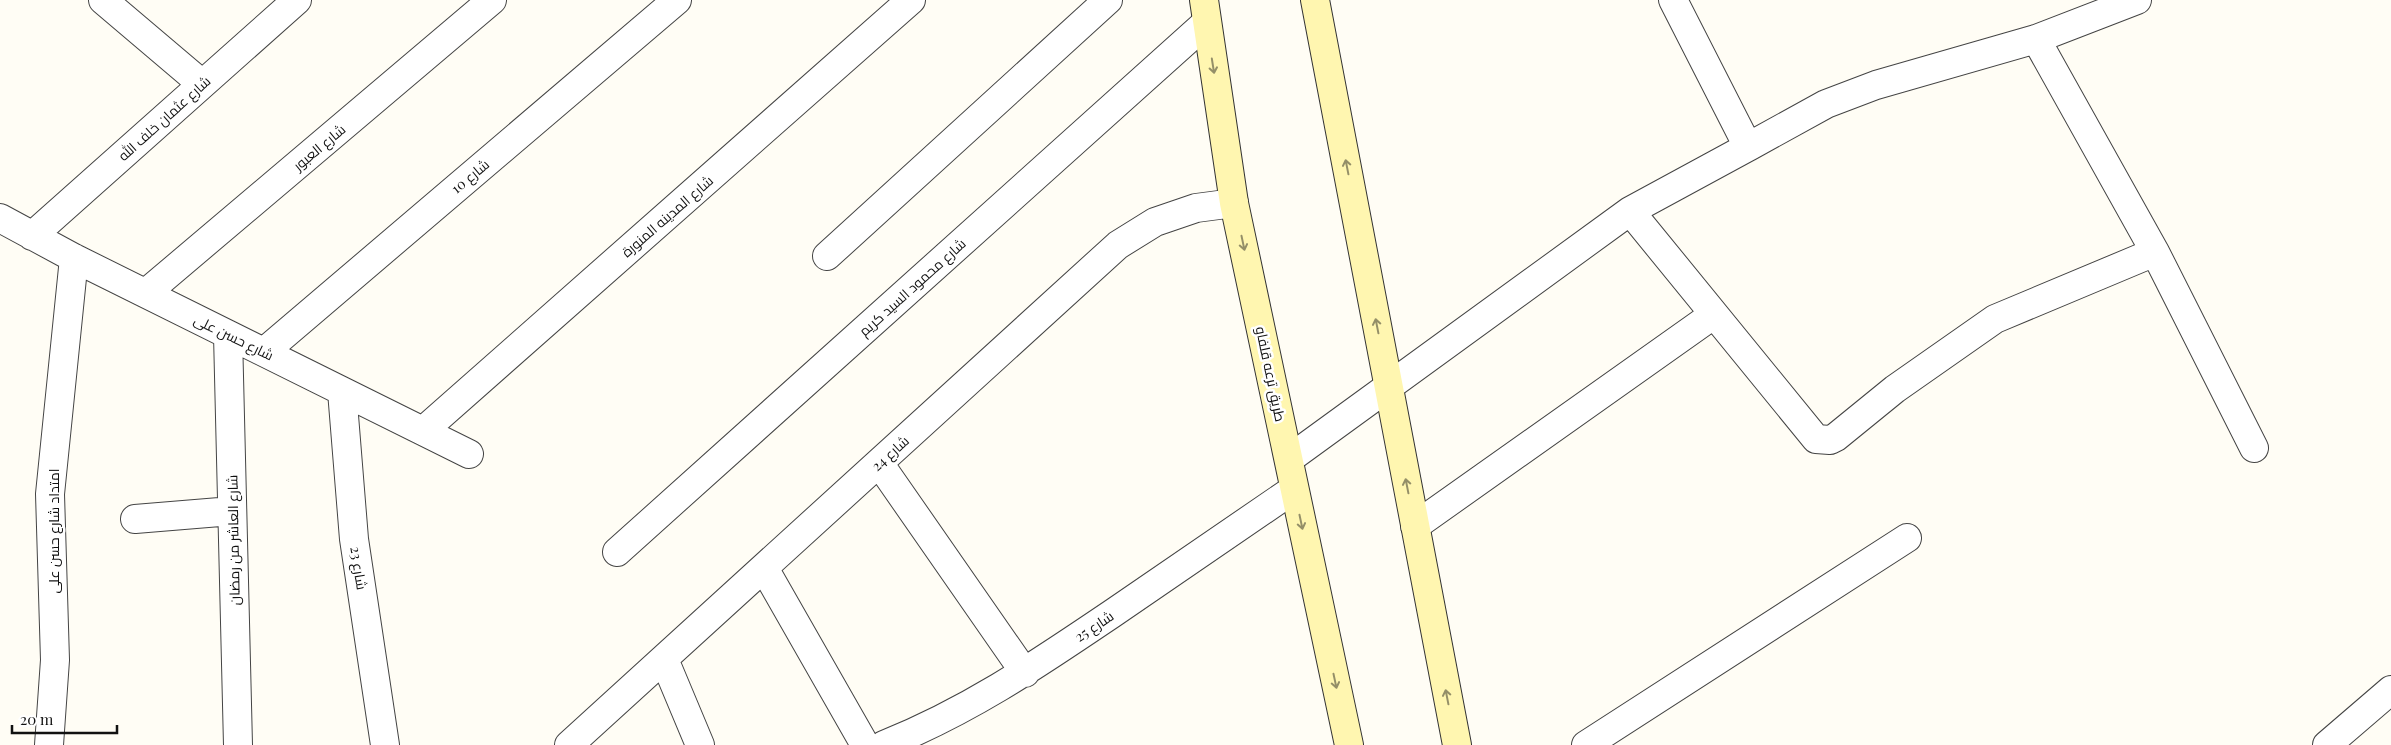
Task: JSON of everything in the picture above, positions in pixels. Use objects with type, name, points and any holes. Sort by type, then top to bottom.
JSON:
[{"type":"street","points":[[103,0],[202,84]]},
{"type":"street","name":"شارع عثمان خلف الله","points":[[32,236],[297,0]]},
{"type":"street","name":"شارع العبور","points":[[146,293],[492,0]]},
{"type":"street","name":"شارع 10","points":[[264,352],[677,0]]},
{"type":"street","name":"شارع المدينه المنورة","points":[[423,431],[911,0]]},
{"type":"street","points":[[827,256],[1108,0]]},
{"type":"street","points":[[1315,0],[1457,745]]},
{"type":"street","points":[[1673,0],[1748,147]]},
{"type":"street","points":[[1289,459],[1630,211],[1826,104],[1859,91],[2036,39],[2137,0]]},
{"type":"street","name":"طريق ترعه قلفاو","points":[[1205,11],[1234,204],[1349,745]]},
{"type":"street","name":"شارع محمود السيد كريم","points":[[617,552],[1205,11]]},
{"type":"street","points":[[2036,39],[2155,252],[2254,448]]},
{"type":"street","name":"شارع 24","points":[[569,745],[1118,245],[1155,222],[1196,208],[1234,204]]},
{"type":"street","points":[[1630,211],[1816,439],[1830,440],[1894,389],[1995,319],[2155,252]]},
{"type":"street","name":"شارع حسن على","points":[[0,218],[74,258],[469,454]]},
{"type":"street","name":"امتداد شارع حسن على","points":[[49,745],[55,660],[50,494],[74,258]]},
{"type":"street","points":[[1415,526],[1713,315]]},
{"type":"street","name":"شارع العاشر من رمضان","points":[[228,335],[238,745]]},
{"type":"street","name":"شارع 23","points":[[342,391],[354,538],[386,745]]},
{"type":"street","points":[[879,463],[1025,673]]},
{"type":"street","name":"شارع 25","points":[[884,745],[923,729],[975,703],[1025,673],[1294,489]]},
{"type":"street","points":[[135,519],[232,511]]},
{"type":"street","points":[[1586,745],[1907,538]]},
{"type":"street","points":[[764,568],[865,745]]},
{"type":"street","points":[[664,660],[700,745]]},
{"type":"street","points":[[2327,745],[2391,690]]}]
